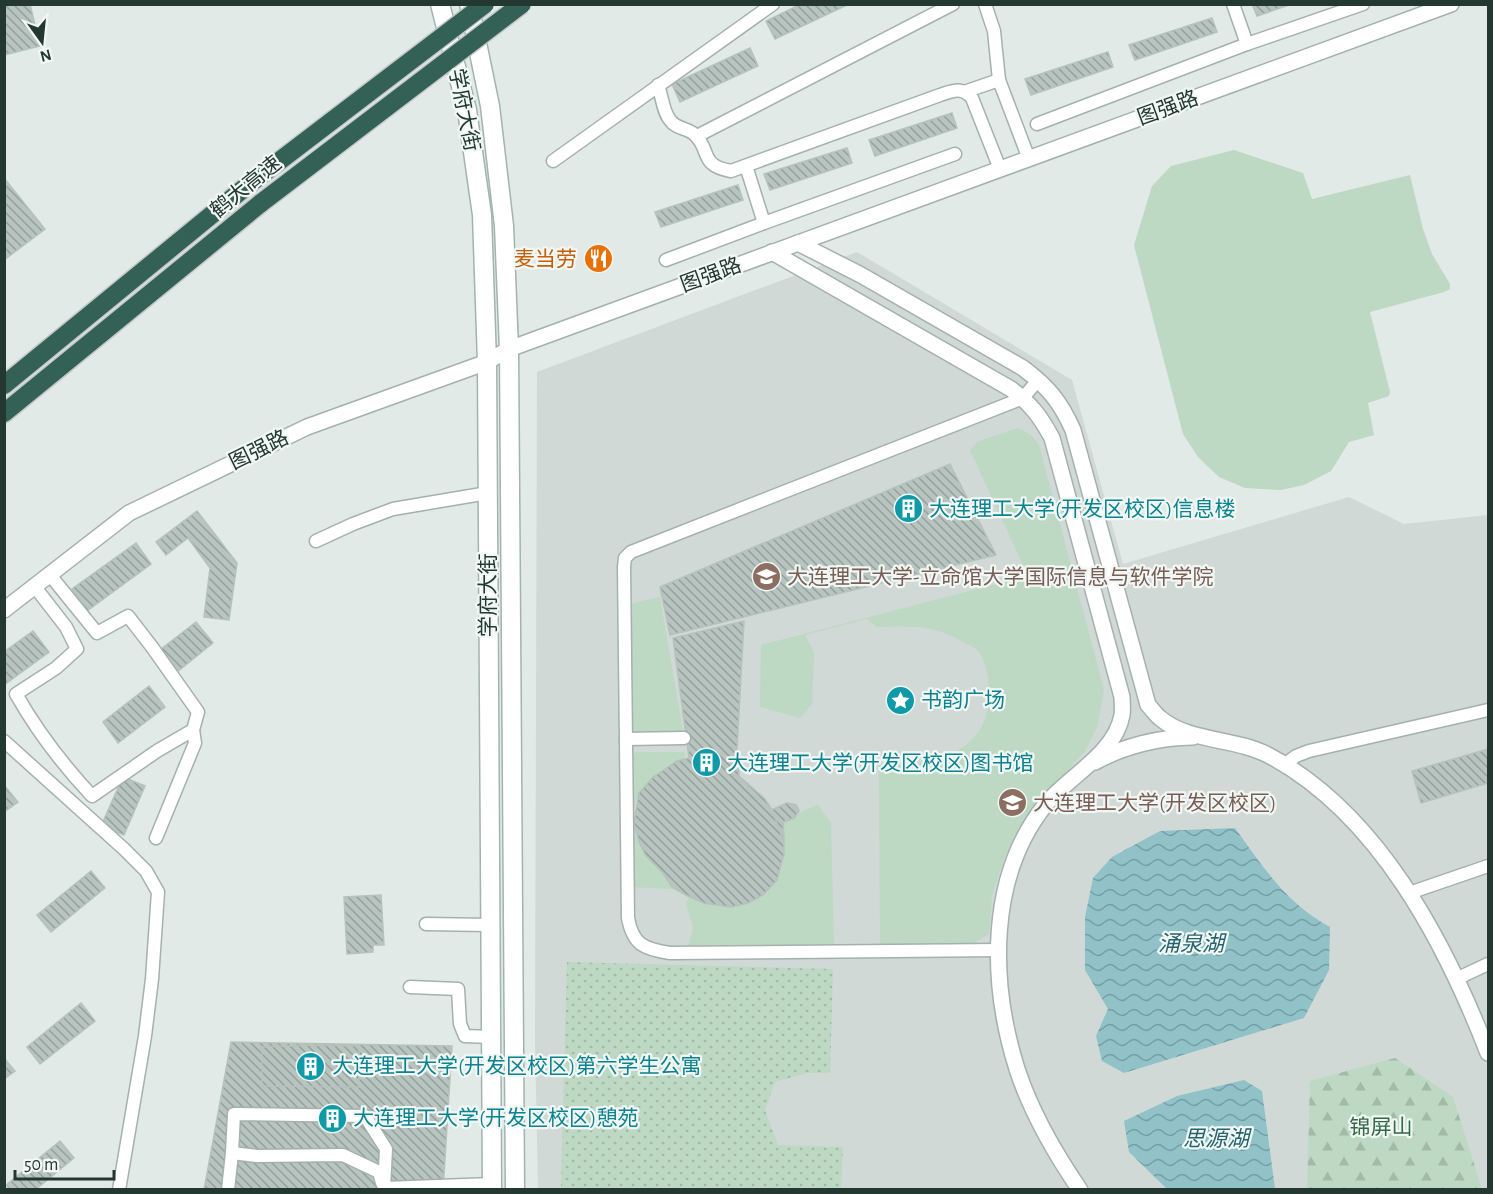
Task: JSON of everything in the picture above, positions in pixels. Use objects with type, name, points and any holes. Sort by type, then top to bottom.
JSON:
[{"type":"highway","name":"鹤大高速","points":[[4,385],[248,185],[485,4]]},
{"type":"highway","name":"鹤大高速","points":[[4,413],[261,203],[522,4]]},
{"type":"main road","name":"学府大街","points":[[440,4],[467,110],[482,215],[488,362],[492,1187]]},
{"type":"main road","name":"学府大街","points":[[469,4],[490,106],[504,226],[509,349],[515,1190]]},
{"type":"street","points":[[553,161],[773,4]]},
{"type":"street","points":[[697,136],[953,4]]},
{"type":"street","points":[[986,4],[994,31],[999,80],[1029,159]]},
{"type":"street","points":[[1233,4],[1247,44]]},
{"type":"street","points":[[1038,124],[1247,44],[1363,4]]},
{"type":"street","name":"图强路","points":[[4,610],[129,513],[307,427],[488,362],[509,349],[1451,4]]},
{"type":"street","points":[[658,85],[669,119],[674,125],[689,130],[697,136],[707,158],[714,167],[731,171],[956,89],[967,91],[999,80]]},
{"type":"street","points":[[967,91],[972,98],[1000,170]]},
{"type":"street","points":[[666,260],[955,154]]},
{"type":"street","points":[[746,166],[764,224]]},
{"type":"street","points":[[798,243],[861,275],[993,350],[1046,385],[1062,406],[1073,430],[1148,705],[1161,719],[1182,730],[1266,754],[1333,802],[1357,826],[1375,845],[1407,891],[1456,979],[1488,1053]]},
{"type":"street","points":[[772,252],[992,377],[1023,398],[1042,419],[1052,438],[1122,697],[1123,714],[1117,730],[1106,746],[1047,803],[1020,845],[1008,875],[1000,911],[999,950],[1004,1015],[1017,1069],[1047,1138],[1080,1190]]},
{"type":"street","points":[[999,950],[670,953],[650,950],[638,943],[631,933],[628,918],[624,567],[626,558],[631,552],[1023,398],[1038,380]]},
{"type":"street","points":[[316,541],[393,509],[488,493]]},
{"type":"street","points":[[50,574],[97,633],[128,616],[198,712],[192,730],[195,743],[156,838]]},
{"type":"street","points":[[34,587],[66,627],[77,649],[56,669],[16,694],[30,718],[74,777],[92,796],[192,730]]},
{"type":"street","points":[[1284,765],[1296,756],[1309,751],[1488,710]]},
{"type":"street","points":[[1077,773],[1103,758],[1135,746],[1168,738],[1192,737],[1218,740]]},
{"type":"street","points":[[626,739],[684,738]]},
{"type":"street","points":[[4,741],[124,849],[146,871],[158,892],[152,979],[145,1035],[119,1190]]},
{"type":"street","points":[[1407,891],[1415,891],[1488,866]]},
{"type":"street","points":[[426,924],[489,925]]},
{"type":"street","points":[[1456,979],[1488,964]]},
{"type":"street","points":[[410,987],[458,989],[460,1024],[465,1036],[490,1037]]},
{"type":"street","points":[[228,1190],[234,1114],[364,1116],[386,1149],[384,1189]]},
{"type":"street","points":[[232,1153],[256,1156],[343,1155],[379,1172],[384,1189]]},
{"type":"street","points":[[384,1189],[492,1187]]},
{"type":"shaded area","name":"大连理工大学(开发区校区)","points":[[857,252],[1072,380],[1123,564],[1349,497],[1404,524],[1488,515],[1488,1189],[538,1189],[535,1043],[537,372]]},
{"type":"green space","points":[[1234,150],[1303,173],[1312,199],[1410,175],[1423,229],[1432,254],[1450,284],[1450,289],[1444,292],[1370,312],[1390,392],[1389,396],[1368,403],[1374,435],[1349,442],[1331,471],[1304,485],[1281,490],[1245,488],[1219,477],[1198,457],[1183,434],[1134,245],[1152,186],[1171,166]]},
{"type":"green space","points":[[1018,428],[1031,435],[1039,445],[1104,690],[1097,727],[1085,751],[1042,799],[1020,829],[1005,856],[992,895],[989,934],[969,946],[880,947],[879,765],[898,766],[936,760],[968,743],[980,730],[987,713],[989,682],[983,659],[974,648],[944,633],[912,626],[877,627],[867,619],[805,635],[814,652],[812,704],[800,718],[760,707],[761,645],[1016,579],[1022,563],[970,450],[977,442]]},
{"type":"green space","points":[[660,597],[684,738],[634,736],[630,732],[629,604]]},
{"type":"green space","points":[[636,752],[685,752],[685,760],[659,771],[639,793],[634,816],[635,825],[646,855],[672,886],[686,895],[709,903],[737,905],[761,897],[771,888],[783,863],[783,822],[818,805],[831,823],[834,951],[688,947],[693,928],[686,903],[689,898],[673,889],[629,887],[631,758]]},
{"type":"green space","points":[[567,962],[833,969],[830,1073],[807,1073],[775,1082],[765,1110],[778,1145],[843,1147],[841,1189],[561,1189]]},
{"type":"green space","name":"锦屏山","points":[[1395,1058],[1453,1097],[1482,1189],[1307,1189],[1310,1081]]},
{"type":"water","name":"涌泉湖","points":[[1235,828],[1288,895],[1300,907],[1330,927],[1329,970],[1304,1018],[1124,1073],[1102,1061],[1096,1036],[1108,1009],[1085,970],[1085,917],[1093,878],[1112,857],[1160,831]]},
{"type":"water","name":"思源湖","points":[[1244,1080],[1262,1091],[1275,1189],[1167,1189],[1129,1152],[1124,1121],[1177,1096]]},
{"type":"building","points":[[4,4],[30,4],[40,46],[4,55]]},
{"type":"building","points":[[801,4],[849,4],[775,39],[766,21]]},
{"type":"building","points":[[1252,4],[1292,4],[1257,16]]},
{"type":"building","points":[[1212,18],[1217,32],[1135,60],[1129,45]]},
{"type":"building","points":[[750,48],[758,66],[680,102],[672,84]]},
{"type":"building","points":[[1108,52],[1113,67],[1031,95],[1025,79]]},
{"type":"building","points":[[952,113],[957,128],[875,156],[869,140]]},
{"type":"building","points":[[847,148],[852,163],[770,190],[764,174]]},
{"type":"building","points":[[4,178],[45,229],[4,260]]},
{"type":"building","points":[[738,185],[743,200],[661,227],[655,212]]},
{"type":"building","name":"大连理工大学(开发区校区)信息楼","points":[[950,464],[996,555],[670,635],[660,587]]},
{"type":"building","points":[[197,511],[237,563],[229,620],[204,617],[210,568],[188,538],[166,555],[156,542]]},
{"type":"building","points":[[136,543],[151,564],[87,611],[72,589]]},
{"type":"building","name":"大连理工大学(开发区校区)图书馆","points":[[744,621],[737,749],[739,776],[765,799],[772,810],[787,803],[796,805],[799,811],[794,818],[783,822],[784,854],[777,880],[763,895],[748,903],[731,907],[704,903],[672,887],[663,873],[646,856],[634,823],[639,793],[653,777],[677,761],[689,758],[673,638]]},
{"type":"building","points":[[196,622],[213,643],[177,672],[160,650]]},
{"type":"building","points":[[33,631],[49,652],[4,685],[4,652]]},
{"type":"building","points":[[149,686],[165,707],[118,743],[103,722]]},
{"type":"building","points":[[1488,749],[1488,783],[1421,803],[1412,771]]},
{"type":"building","points":[[123,777],[145,786],[124,835],[101,826]]},
{"type":"building","points":[[4,785],[18,802],[4,812]]},
{"type":"building","points":[[787,803],[796,805],[799,811],[794,818],[783,822],[784,842],[772,810]]},
{"type":"building","points":[[91,871],[105,888],[51,932],[37,915]]},
{"type":"building","points":[[381,895],[384,945],[373,945],[373,952],[347,954],[344,897]]},
{"type":"building","points":[[81,1003],[95,1021],[40,1064],[27,1047]]},
{"type":"building","name":"大连理工大学(开发区校区)憩苑","points":[[231,1042],[452,1046],[443,1190],[204,1190]]},
{"type":"building","name":"大连理工大学(开发区校区)第六学生公寓","points":[[359,1046],[359,1087],[262,1086],[262,1047]]},
{"type":"building","points":[[4,1058],[15,1071],[4,1079]]},
{"type":"building","points":[[60,1141],[74,1158],[35,1190],[10,1190],[6,1185]]},
{"type":"place","name":"麦当劳","points":[[598,259]]},
{"type":"place","name":"大连理工大学(开发区校区)信息楼","points":[[908,509]]},
{"type":"place","name":"大连理工大学-立命馆大学国际信息与软件学院","points":[[766,577]]},
{"type":"place","name":"书韵广场","points":[[900,700]]},
{"type":"place","name":"大连理工大学(开发区校区)图书馆","points":[[706,763]]},
{"type":"place","name":"大连理工大学(开发区校区)","points":[[1012,803]]},
{"type":"place","name":"大连理工大学(开发区校区)第六学生公寓","points":[[311,1066]]},
{"type":"place","name":"大连理工大学(开发区校区)憩苑","points":[[332,1118]]}]
